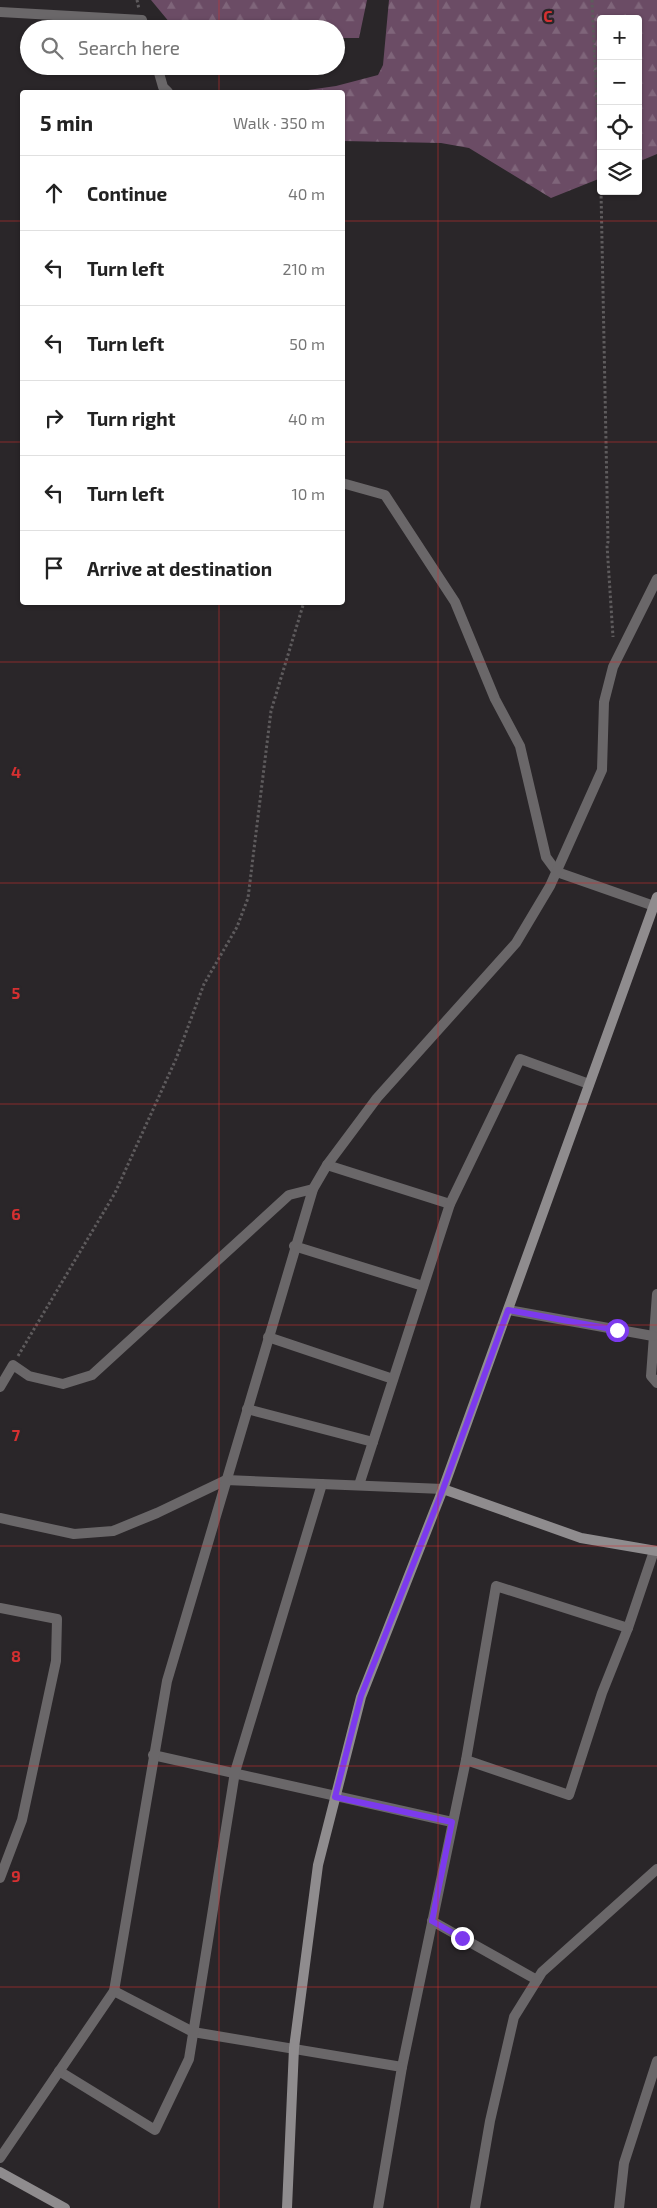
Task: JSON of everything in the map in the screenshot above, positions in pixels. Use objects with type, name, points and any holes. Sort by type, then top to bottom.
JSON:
[{"type":"street","points":[[0,12],[142,20]]},
{"type":"street","points":[[160,75],[163,87],[166,90]]},
{"type":"street","points":[[287,2208],[294,2048],[318,1864],[361,1696],[443,1489],[656,904],[558,872],[546,857],[520,746],[495,699],[456,602],[385,495],[345,484]]},
{"type":"street","points":[[0,2158],[114,1991],[167,1681],[294,1246],[313,1189],[327,1164],[376,1098],[516,943],[558,872],[602,770],[604,702],[613,667],[657,579]]},
{"type":"street","points":[[358,1485],[450,1204],[520,1059],[589,1084]]},
{"type":"street","points":[[327,1164],[450,1204]]},
{"type":"street","points":[[0,1387],[13,1365],[29,1376],[63,1384],[92,1375],[289,1195],[313,1189]]},
{"type":"street","points":[[294,1246],[423,1286]]},
{"type":"street","points":[[657,1294],[651,1376],[657,1382]]},
{"type":"street","points":[[508,1310],[653,1336]]},
{"type":"street","points":[[268,1337],[393,1379]]},
{"type":"street","points":[[247,1409],[373,1442]]},
{"type":"street","points":[[0,1518],[74,1534],[113,1531],[157,1513],[226,1480],[443,1489],[581,1538],[656,1551],[602,1693],[569,1795],[466,1760]]},
{"type":"street","points":[[59,2071],[154,2130],[189,2059],[235,1772],[322,1484]]},
{"type":"street","points":[[378,2208],[402,2067],[466,1760],[496,1586],[628,1628]]},
{"type":"street","points":[[0,1608],[57,1619],[56,1661],[22,1820],[0,1878]]},
{"type":"street","points":[[153,1755],[452,1822]]},
{"type":"street","points":[[475,2208],[490,2122],[514,2017],[542,1972],[657,1869]]},
{"type":"street","points":[[432,1921],[537,1980]]},
{"type":"street","points":[[114,1991],[193,2032],[402,2067]]},
{"type":"street","points":[[619,2208],[624,2163],[657,2061]]},
{"type":"street","points":[[0,2172],[65,2208]]},
{"type":"path","points":[[592,0],[599,150]]},
{"type":"path","points":[[601,195],[607,545],[613,645]]},
{"type":"path","points":[[13,1365],[115,1193],[176,1059],[204,984],[238,927],[248,898],[271,710],[303,605]]},
{"type":"green space","points":[[151,0],[367,0],[359,38],[345,38],[345,20],[168,20]]},
{"type":"green space","points":[[389,0],[657,0],[657,154],[642,160],[642,15],[597,15],[597,180],[551,198],[469,148],[441,143],[345,141],[345,90],[308,90],[336,86],[378,75],[383,65]]},
{"type":"route","points":[[462,1938],[432,1921],[452,1822],[335,1797],[361,1696],[443,1489],[508,1310],[617,1330]]}]
